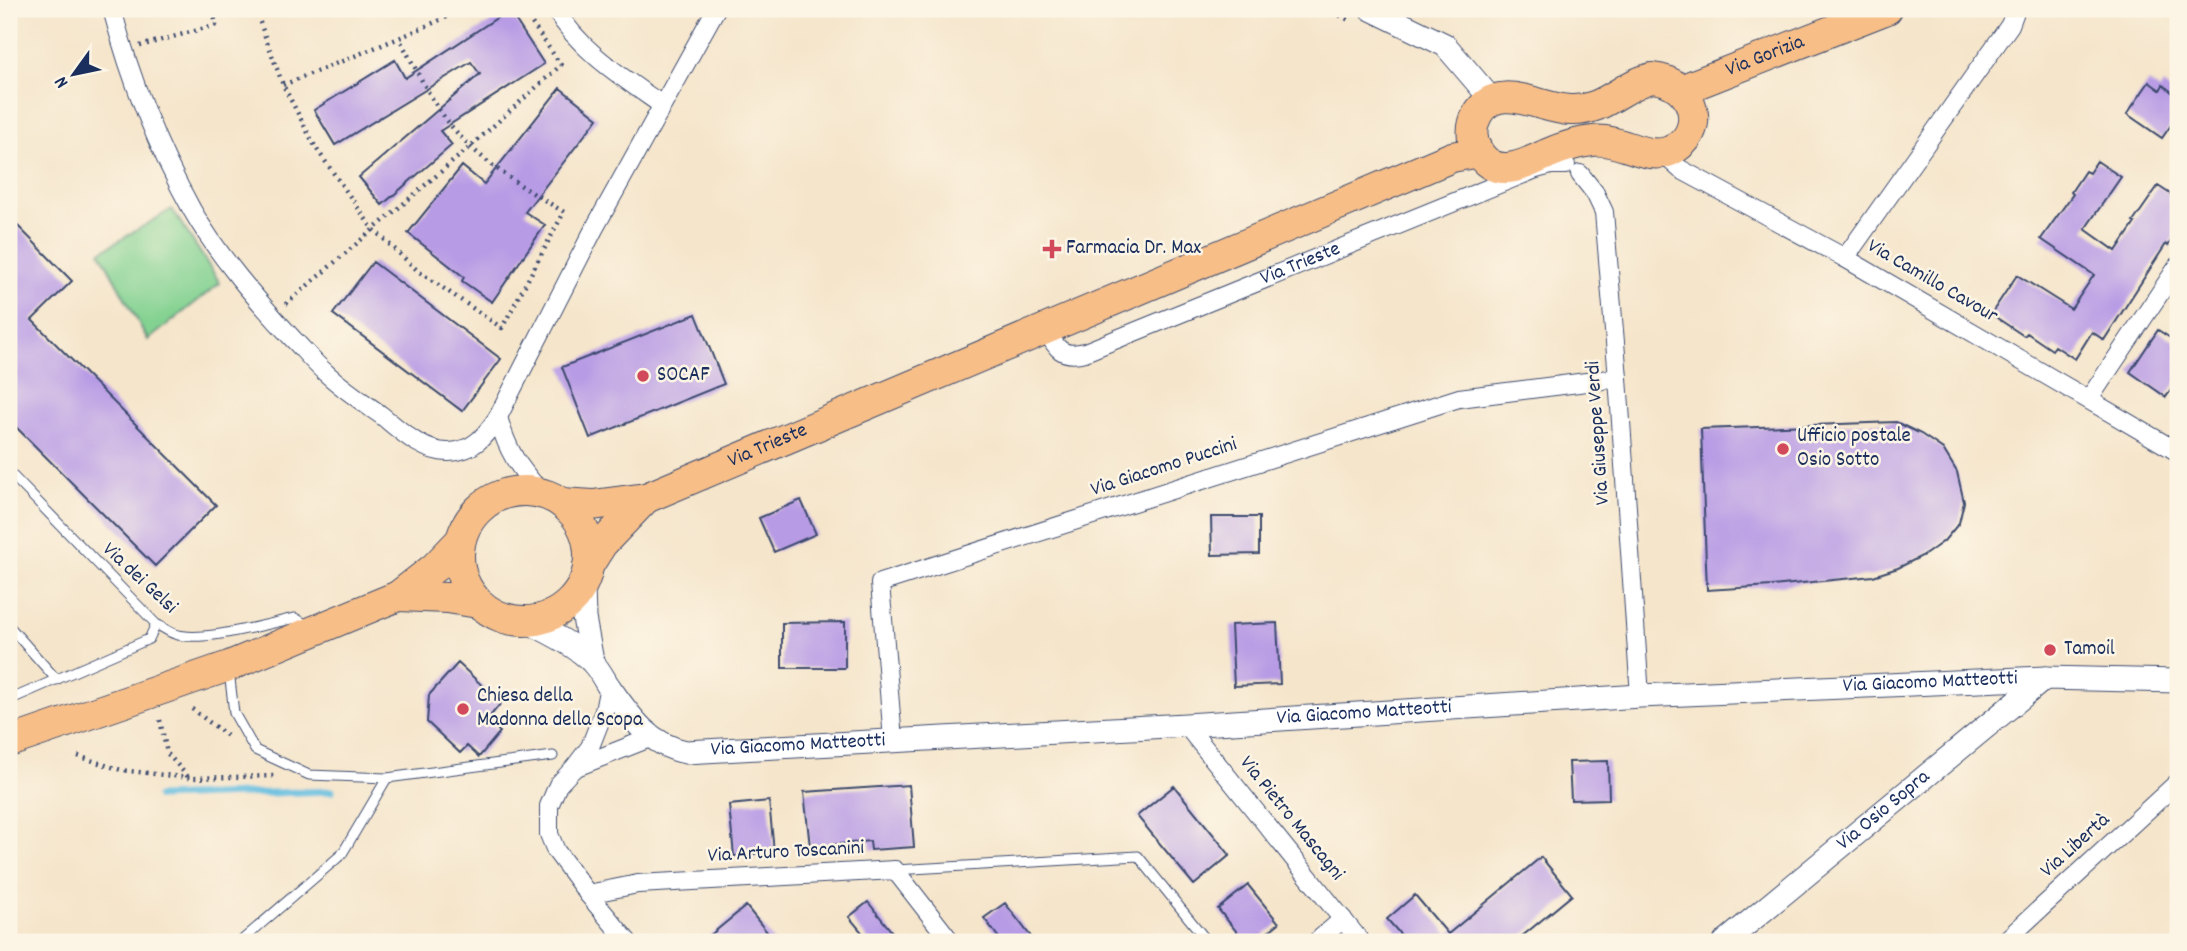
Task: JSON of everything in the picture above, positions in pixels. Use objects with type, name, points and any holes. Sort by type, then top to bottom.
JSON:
[{"type":"main road","name":"Via Gorizia","points":[[1684,92],[1691,86],[1887,9]]},
{"type":"main road","points":[[1652,78],[1670,81],[1684,92],[1691,102],[1693,114],[1690,130],[1681,144],[1662,153],[1648,153],[1609,141],[1594,140],[1549,153],[1515,168],[1505,169],[1485,160],[1474,143],[1473,126],[1480,110],[1492,100],[1508,96],[1555,108],[1581,110],[1599,105],[1637,82],[1652,78]]},
{"type":"main road","name":"Via Trieste","points":[[646,498],[1452,157],[1478,152]]},
{"type":"main road","points":[[9,742],[229,666],[398,596],[435,567],[460,541],[471,517],[491,500],[516,491],[593,505],[646,498]]},
{"type":"main road","points":[[552,498],[571,511],[583,531],[587,542],[585,575]]},
{"type":"main road","points":[[460,541],[461,574],[478,603],[501,618],[528,622],[547,618],[564,608],[602,544],[646,498]]},
{"type":"main road","points":[[398,596],[438,597],[478,603]]},
{"type":"street","points":[[112,9],[123,51],[152,132],[193,212],[231,268],[326,374],[427,448],[447,453],[464,450],[482,439],[498,417],[594,229],[716,9]]},
{"type":"street","points":[[555,9],[575,37],[599,61],[662,105]]},
{"type":"street","points":[[1371,9],[1445,45],[1492,100]]},
{"type":"street","points":[[1845,258],[2010,25],[2016,9]]},
{"type":"street","name":"Via Camillo Cavour","points":[[1662,153],[1680,169],[1845,258],[2178,452]]},
{"type":"street","name":"Via Trieste","points":[[1046,330],[1060,351],[1072,355],[1085,352],[1536,169],[1573,170]]},
{"type":"street","name":"Via Giuseppe Verdi","points":[[1573,170],[1595,193],[1604,212],[1640,696]]},
{"type":"street","points":[[2089,399],[2178,266]]},
{"type":"street","name":"Via Giacomo Puccini","points":[[893,740],[880,583],[1459,398],[1618,378]]},
{"type":"street","points":[[498,417],[505,443],[519,467],[552,498]]},
{"type":"street","points":[[585,575],[584,618],[592,661]]},
{"type":"street","points":[[528,622],[592,661]]},
{"type":"street","name":"Via Giacomo Matteotti","points":[[592,661],[633,721],[650,738],[686,752],[1186,725],[1640,696],[2045,678],[2178,681]]},
{"type":"street","name":"Via Osio Sopra","points":[[1725,942],[2045,678]]},
{"type":"street","points":[[609,686],[604,711],[590,747],[558,785],[549,806],[549,834],[556,851],[628,942]]},
{"type":"street","name":"Via Pietro Mascagni","points":[[1186,725],[1361,942]]},
{"type":"street","points":[[574,768],[650,738]]},
{"type":"street","name":"Via Libertà","points":[[2004,942],[2178,782]]},
{"type":"street","name":"Via Arturo Toscanini","points":[[588,894],[638,884],[895,870],[951,942]]},
{"type":"street","points":[[1316,942],[1343,919]]},
{"type":"lane","name":"Via dei Gelsi","points":[[9,472],[156,624],[178,635],[201,635],[295,618],[316,630]]},
{"type":"lane","points":[[9,700],[149,639],[156,624]]},
{"type":"lane","points":[[9,626],[57,680]]},
{"type":"lane","points":[[229,666],[234,713],[255,750],[309,775],[387,778],[553,756]]},
{"type":"lane","points":[[240,942],[342,854],[387,778]]},
{"type":"lane","points":[[895,870],[1138,856],[1208,942]]},
{"type":"path","points":[[123,51],[216,25],[214,15],[246,9]]},
{"type":"path","points":[[255,9],[283,85],[316,148],[372,228],[418,271],[502,328],[564,212],[517,184],[471,146],[447,120],[428,92],[399,38]]},
{"type":"path","points":[[283,85],[465,9]]},
{"type":"path","points":[[272,316],[471,146],[561,65],[522,9]]},
{"type":"path","points":[[192,709],[224,735],[255,750]]},
{"type":"path","points":[[160,720],[167,753],[190,779]]},
{"type":"path","points":[[78,756],[121,770],[190,779],[309,775]]},
{"type":"green space","points":[[172,209],[220,283],[148,340],[100,252]]},
{"type":"building","points":[[509,10],[544,64],[440,131],[452,145],[382,205],[359,177],[480,74],[471,62],[335,145],[314,110],[395,60],[405,78]]},
{"type":"building","points":[[2149,82],[2160,90],[2163,85],[2178,97],[2178,115],[2162,138],[2127,114]]},
{"type":"building","points":[[560,88],[598,118],[525,212],[545,225],[492,302],[462,281],[464,277],[408,233],[462,166],[484,184]]},
{"type":"building","points":[[2097,161],[2121,177],[2085,229],[2116,251],[2158,186],[2178,199],[2178,230],[2168,246],[2166,244],[2104,340],[2092,332],[2075,359],[2055,346],[2052,350],[2027,333],[2024,336],[1991,314],[2017,275],[2071,309],[2094,275],[2041,239],[2073,194],[2071,192],[2085,171],[2089,173]]},
{"type":"building","points":[[9,217],[72,281],[32,320],[216,505],[155,566],[9,420]]},
{"type":"building","points":[[373,262],[501,359],[462,411],[333,314]]},
{"type":"building","name":"SOCAF","points":[[696,314],[724,384],[590,438],[562,367]]},
{"type":"building","points":[[2158,330],[2178,343],[2178,380],[2166,397],[2130,372]]},
{"type":"building","points":[[1896,422],[1943,449],[1957,472],[1964,502],[1959,523],[1944,541],[1898,568],[1873,576],[1707,590],[1701,429]]},
{"type":"building","points":[[801,500],[816,534],[774,552],[759,518]]},
{"type":"building","points":[[1211,517],[1259,517],[1259,554],[1212,555]]},
{"type":"building","points":[[845,622],[845,668],[782,668],[782,623]]},
{"type":"building","points":[[1277,623],[1280,684],[1234,686],[1231,625]]},
{"type":"building","name":"Chiesa della Madonna della Scopa","points":[[458,663],[501,703],[487,720],[500,732],[479,757],[467,746],[460,753],[427,722],[429,695]]},
{"type":"building","points":[[1608,761],[1609,799],[1571,800],[1569,762]]},
{"type":"building","points":[[909,785],[914,847],[871,850],[870,841],[810,847],[804,792]]},
{"type":"building","points":[[1174,786],[1230,855],[1194,885],[1137,816]]},
{"type":"building","points":[[769,801],[774,852],[734,856],[729,805]]},
{"type":"building","points":[[1541,857],[1572,895],[1515,942],[1407,942],[1387,919],[1415,895],[1448,934]]},
{"type":"building","points":[[1248,885],[1279,923],[1256,942],[1245,942],[1218,909]]},
{"type":"building","points":[[868,902],[900,942],[870,942],[849,917]]},
{"type":"building","points":[[1005,903],[1035,942],[1002,942],[984,918]]},
{"type":"building","points":[[746,906],[775,942],[702,942]]},
{"type":"waterway","points":[[158,797],[332,791]]},
{"type":"place","name":"Farmacia Dr. Max","points":[[1052,249]]},
{"type":"place","name":"SOCAF","points":[[643,376]]},
{"type":"place","name":"Ufficio postale Osio Sotto","points":[[1783,449]]},
{"type":"place","name":"Tamoil","points":[[2050,650]]},
{"type":"place","name":"Chiesa della Madonna della Scopa","points":[[463,709]]}]
